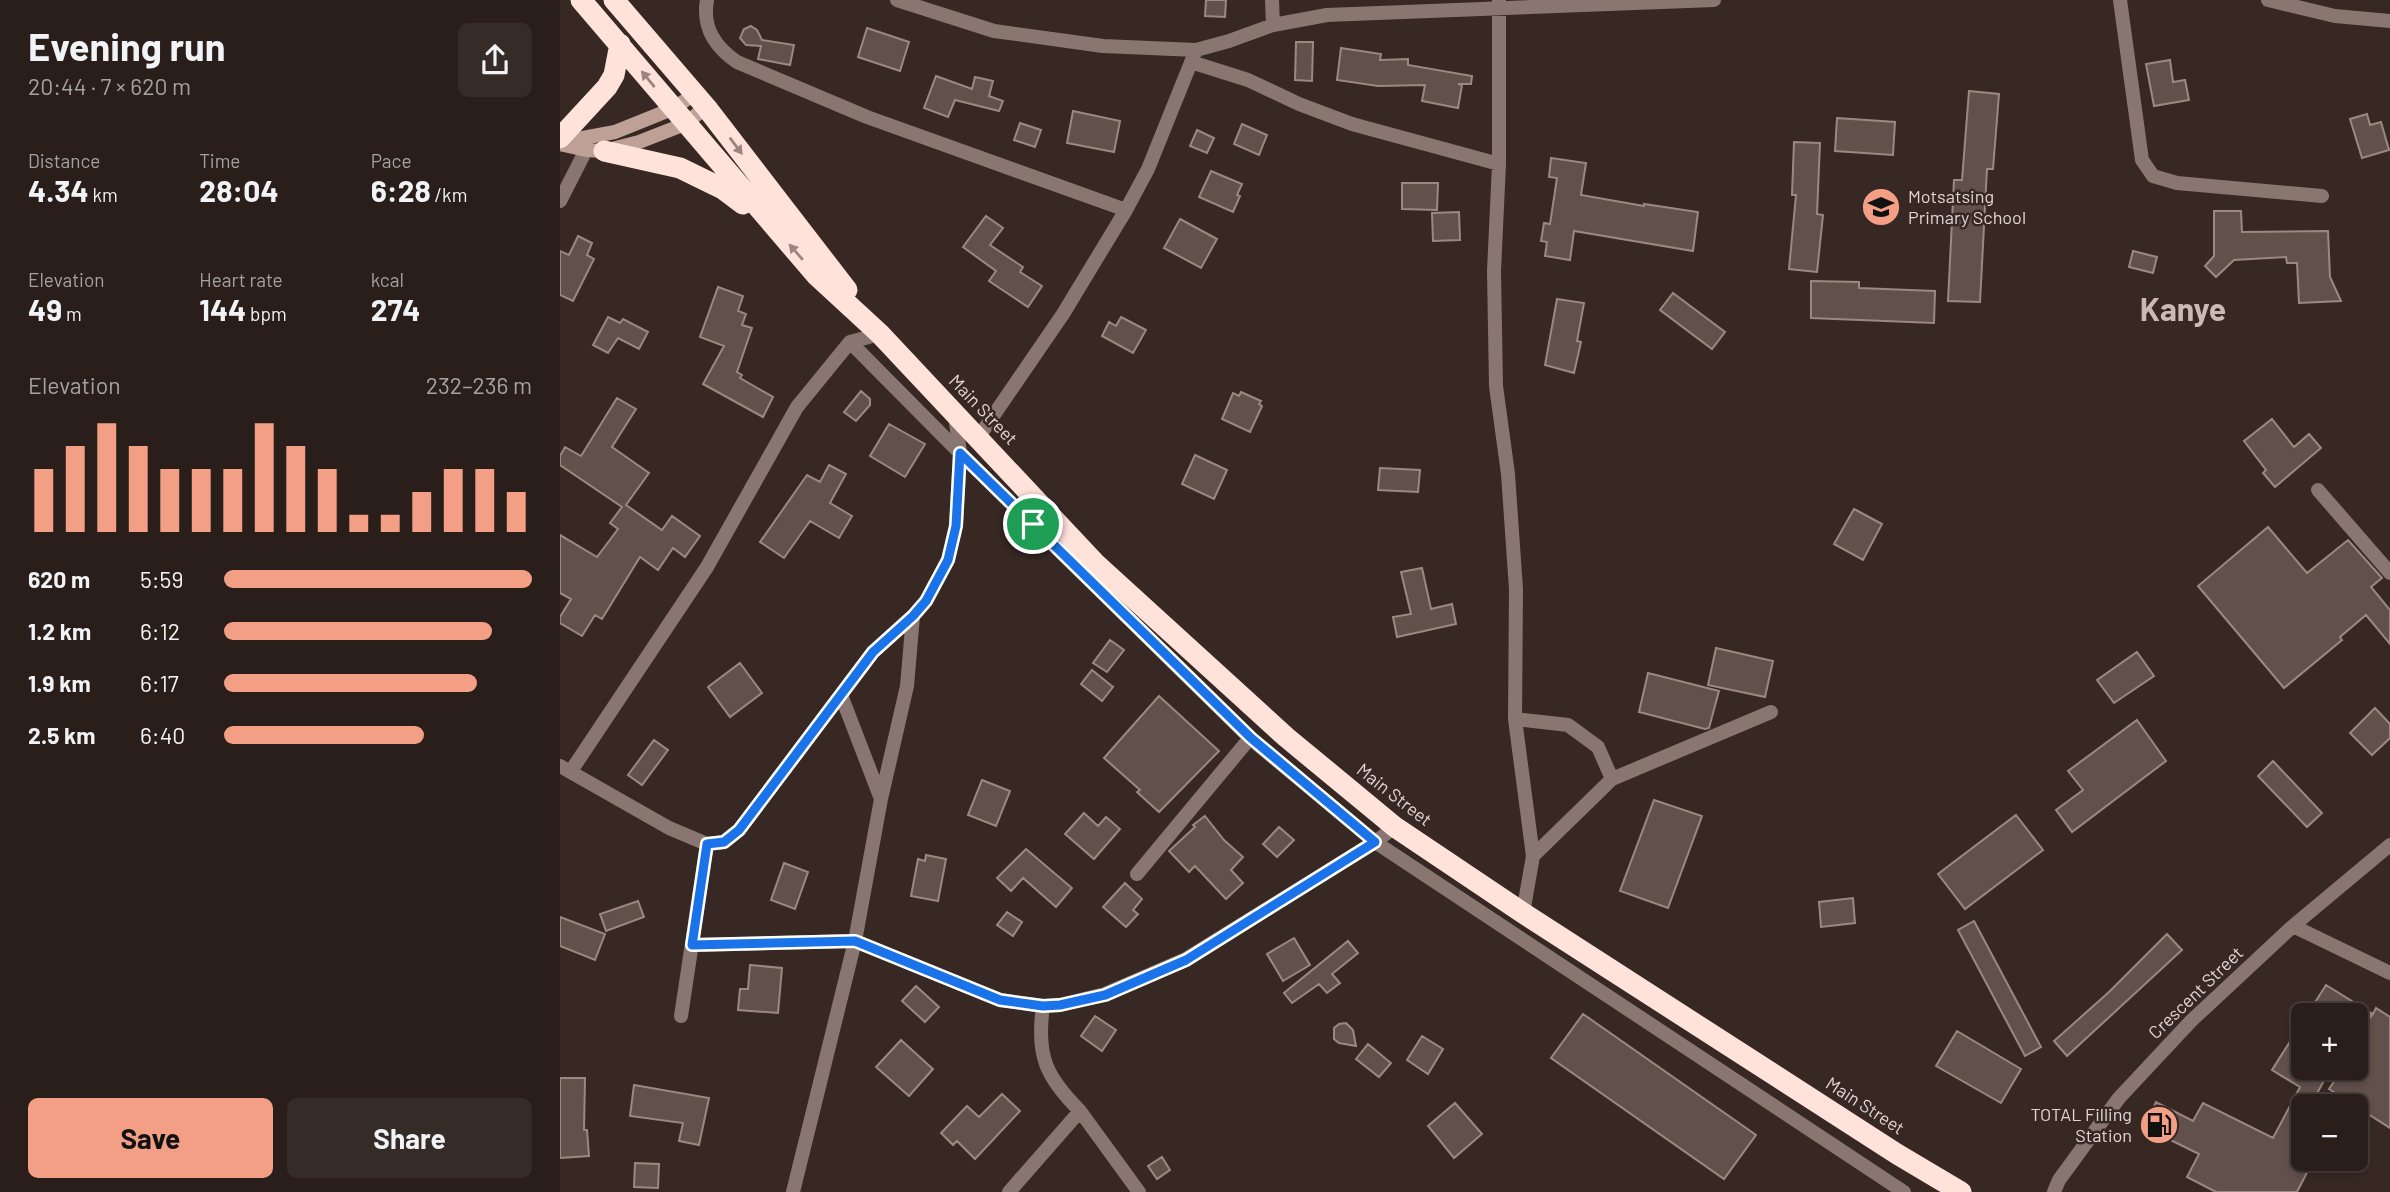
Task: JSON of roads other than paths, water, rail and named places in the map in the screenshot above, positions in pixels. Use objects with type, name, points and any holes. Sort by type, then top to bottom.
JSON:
[{"type":"highway","name":"Main Street","points":[[580,0],[816,275],[880,334],[1095,563],[1286,737],[1395,827],[1523,913],[1897,1154],[1961,1192]]},
{"type":"highway","name":"Main Street","points":[[614,0],[700,101],[880,334]]},
{"type":"highway","points":[[560,142],[607,87],[614,75],[620,44]]},
{"type":"highway","points":[[595,150],[680,168],[723,189],[773,226]]},
{"type":"street","points":[[707,0],[708,30],[721,51],[737,62],[867,117],[1126,210]]},
{"type":"street","points":[[897,0],[994,30],[1103,47],[1194,56],[1299,104],[1352,124],[1499,164]]},
{"type":"street","points":[[1272,0],[1273,25]]},
{"type":"street","points":[[978,438],[1063,314],[1126,210],[1148,169],[1194,56],[1273,25],[1327,15],[1498,4],[1714,0]]},
{"type":"street","points":[[2120,0],[2142,160],[2153,176],[2177,183],[2322,196]]},
{"type":"street","points":[[2268,0],[2335,16],[2390,21]]},
{"type":"street","points":[[1498,4],[1499,164],[1494,271],[1496,386],[1508,474],[1516,576],[1516,719],[1533,856],[1523,913]]},
{"type":"street","points":[[560,142],[595,150],[639,142],[700,101]]},
{"type":"street","points":[[560,142],[679,116]]},
{"type":"street","points":[[560,201],[595,150]]},
{"type":"street","points":[[880,334],[850,342],[797,407],[707,567],[565,768],[669,828],[707,844],[724,842],[739,830],[873,652],[926,601],[948,560],[956,526],[960,453],[955,415]]},
{"type":"street","points":[[850,342],[1251,738],[1375,842],[1904,1192]]},
{"type":"street","points":[[2318,490],[2390,573]]},
{"type":"street","points":[[793,1192],[855,941],[881,799],[906,686],[913,616]]},
{"type":"street","points":[[841,695],[881,799]]},
{"type":"street","points":[[1533,856],[1612,779],[1771,712]]},
{"type":"street","points":[[1516,719],[1568,725],[1598,747],[1612,779]]},
{"type":"street","points":[[1137,874],[1251,738]]},
{"type":"street","points":[[692,945],[855,941],[1000,1000],[1043,1006],[1060,1005],[1105,995],[1186,960],[1395,827]]},
{"type":"street","points":[[681,1016],[707,844]]},
{"type":"street","name":"Crescent Street","points":[[2054,1192],[2059,1180],[2119,1098],[2191,1021],[2293,926],[2390,845]]},
{"type":"street","points":[[2293,926],[2390,973]]},
{"type":"street","points":[[1043,1006],[1041,1035],[1044,1066],[1139,1192]]},
{"type":"street","points":[[1009,1192],[1080,1111]]},
{"type":"place","name":"Motsatsing Primary School","points":[[1881,207]]},
{"type":"place","name":"TOTAL Filling Station","points":[[2159,1125]]},
{"type":"district","name":"Kanye","points":[[2183,310]]}]
